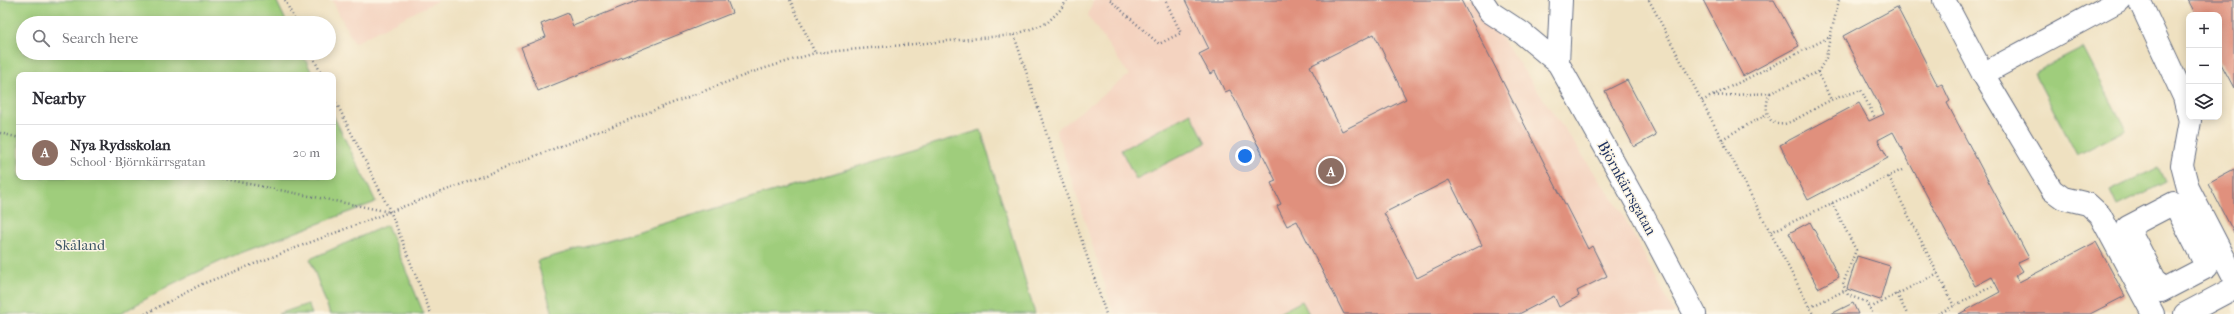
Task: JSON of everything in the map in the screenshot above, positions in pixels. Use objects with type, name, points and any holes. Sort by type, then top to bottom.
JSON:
[{"type":"street","name":"Björnkärrsgatan","points":[[1482,0],[1490,12],[1522,33],[1558,64],[1638,206],[1695,314]]},
{"type":"street","points":[[1558,64],[1561,0]]},
{"type":"street","points":[[1944,0],[1983,74],[2052,190],[2063,198],[2088,204],[2100,215],[2153,314]]},
{"type":"street","points":[[1983,74],[2120,0]]},
{"type":"street","points":[[2139,0],[2184,97],[2190,121],[2182,165],[2188,188],[2234,277]]},
{"type":"street","points":[[2185,314],[2234,288]]},
{"type":"path","points":[[285,0],[293,16]]},
{"type":"path","points":[[790,0],[815,53]]},
{"type":"path","points":[[145,314],[202,284],[391,213],[756,71],[815,53],[1014,35],[1047,23],[1060,10],[1067,0]]},
{"type":"path","points":[[1110,0],[1159,44],[1181,33],[1166,0]]},
{"type":"path","points":[[1649,0],[1813,314]]},
{"type":"path","points":[[1714,96],[1770,93],[1818,72],[1826,58],[1839,0]]},
{"type":"path","points":[[1014,35],[1106,314]]},
{"type":"path","points":[[1702,102],[1830,37]]},
{"type":"path","points":[[314,60],[320,72]]},
{"type":"path","points":[[1818,72],[1831,100]]},
{"type":"path","points":[[1770,93],[1766,101],[1767,114],[1775,122],[1784,124],[1831,100],[1861,90],[1875,118]]},
{"type":"path","points":[[336,102],[391,213],[431,314]]},
{"type":"path","points":[[1722,139],[1767,114]]},
{"type":"path","points":[[0,133],[16,137]]},
{"type":"path","points":[[1770,232],[1902,170]]},
{"type":"path","points":[[1889,177],[1954,306]]},
{"type":"path","points":[[229,180],[391,213]]},
{"type":"path","points":[[1832,203],[1856,250],[1843,284],[1848,295],[1866,302],[1873,314]]},
{"type":"path","points":[[1870,308],[1938,273]]},
{"type":"path","points":[[1938,314],[1993,286]]},
{"type":"path","points":[[1810,307],[1846,290]]},
{"type":"path","points":[[1897,294],[1907,314]]},
{"type":"shaded area","points":[[332,0],[439,0],[354,43]]},
{"type":"shaded area","points":[[1093,0],[1475,0],[1621,211],[1675,314],[1114,314],[1056,130],[1129,75],[1088,16]]},
{"type":"green space","name":"Skåland","points":[[0,0],[276,0],[284,16],[16,16],[16,60],[306,60],[312,72],[16,72],[16,180],[336,180],[336,121],[376,202],[230,257],[170,285],[120,314],[0,314]]},
{"type":"green space","points":[[2083,48],[2126,130],[2077,155],[2034,73]]},
{"type":"green space","points":[[1191,113],[1206,143],[1136,179],[1121,150]]},
{"type":"green space","points":[[981,130],[1035,314],[553,314],[537,261]]},
{"type":"green space","points":[[2159,167],[2166,182],[2117,206],[2110,191]]},
{"type":"green space","points":[[387,225],[424,314],[330,314],[310,259]]},
{"type":"green space","points":[[1302,301],[1309,314],[1277,314]]},
{"type":"green space","points":[[308,304],[312,314],[278,314]]},
{"type":"building","points":[[639,0],[727,0],[732,13],[538,91],[521,47],[546,37],[541,24],[568,13],[573,26]]},
{"type":"building","points":[[1185,0],[1461,0],[1588,249],[1592,246],[1607,276],[1577,291],[1579,296],[1559,307],[1554,296],[1519,314],[1344,314],[1297,221],[1287,226],[1277,206],[1281,204],[1271,183],[1276,181],[1230,90],[1225,92],[1215,71],[1210,74],[1199,54],[1209,49]],"holes":[[[1374,34],[1406,99],[1342,131],[1310,66]],[[1449,180],[1482,245],[1417,278],[1384,213]]]},
{"type":"building","points":[[1703,0],[1774,0],[1799,46],[1743,76]]},
{"type":"building","points":[[2188,0],[2234,0],[2234,88],[2222,66],[2222,12],[2194,12]]},
{"type":"building","points":[[1897,7],[1938,86],[1942,84],[1950,101],[1947,103],[2029,258],[2018,263],[2023,271],[2015,276],[2019,282],[2096,242],[2125,296],[2090,314],[1959,314],[2000,292],[1992,277],[1975,286],[1893,132],[1878,140],[1888,158],[1808,200],[1780,145],[1859,103],[1869,121],[1884,114],[1843,36]]},
{"type":"building","points":[[1627,80],[1656,135],[1634,147],[1605,91]]},
{"type":"building","points":[[2234,169],[2234,233],[2208,183]]},
{"type":"building","points":[[1810,222],[1839,277],[1818,288],[1789,233]]},
{"type":"building","points":[[1857,256],[1890,266],[1880,300],[1847,289]]},
{"type":"building","points":[[1853,303],[1858,314],[1831,314]]},
{"type":"place","name":"Nya Rydsskolan","points":[[1331,171]]}]
